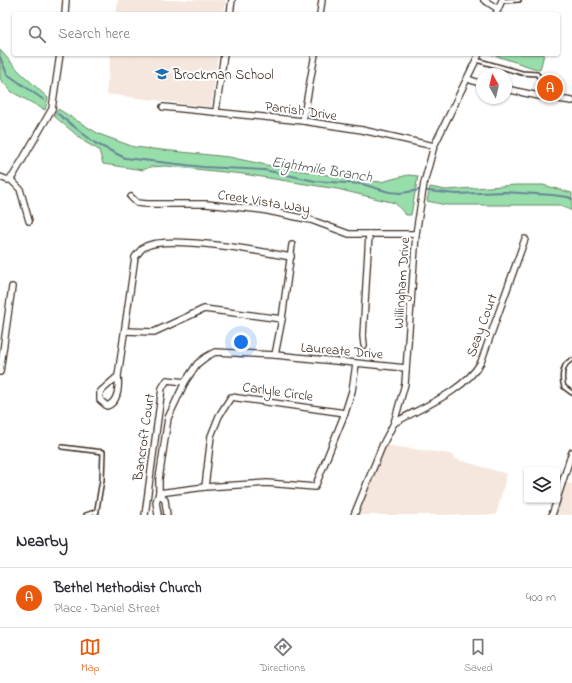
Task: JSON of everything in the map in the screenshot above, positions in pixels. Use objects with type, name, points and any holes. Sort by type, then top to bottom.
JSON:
[{"type":"street","points":[[65,12],[66,0]]},
{"type":"street","points":[[230,12],[232,0]]},
{"type":"street","points":[[320,12],[322,0]]},
{"type":"street","points":[[484,0],[497,12],[502,0]]},
{"type":"street","points":[[10,179],[52,109],[60,56]]},
{"type":"street","points":[[216,111],[224,56]]},
{"type":"street","points":[[303,121],[315,56]]},
{"type":"street","name":"Willingham Drive","points":[[354,515],[383,444],[394,423],[402,400],[406,368],[416,234],[424,183],[434,146],[468,79],[477,57]]},
{"type":"street","points":[[468,79],[476,82]]},
{"type":"street","points":[[512,90],[572,101]]},
{"type":"street","name":"Parrish Drive","points":[[163,107],[216,111],[303,121],[362,130],[434,146]]},
{"type":"street","points":[[0,177],[10,179],[20,189],[29,221]]},
{"type":"street","name":"Creek Vista Way","points":[[131,197],[137,203],[147,204],[206,204],[263,210],[311,220],[340,233],[416,234]]},
{"type":"street","points":[[364,345],[363,336],[369,234]]},
{"type":"street","name":"Seay Court","points":[[394,423],[463,384],[477,370],[525,239]]},
{"type":"street","points":[[118,376],[100,392],[100,400],[107,406],[112,404],[116,399],[135,257],[143,248],[154,243],[214,244],[291,257]]},
{"type":"street","points":[[275,355],[282,319],[292,246]]},
{"type":"street","points":[[0,372],[12,287]]},
{"type":"street","points":[[124,331],[154,332],[204,309],[282,319]]},
{"type":"street","name":"Laureate Drive","points":[[158,515],[156,502],[160,493],[159,479],[168,418],[185,382],[197,364],[215,352],[275,355],[406,368]]},
{"type":"street","points":[[160,493],[205,487],[267,483],[315,487],[345,413],[352,391],[356,364]]},
{"type":"street","name":"Bancroft Court","points":[[145,515],[162,388],[167,380],[185,382]]},
{"type":"street","name":"Carlyle Circle","points":[[205,487],[211,436],[219,416],[231,397],[345,413]]},
{"type":"street","points":[[560,490],[572,452]]},
{"type":"street","name":"Laureate Drive","points":[[160,493],[165,500],[167,515]]},
{"type":"street","points":[[552,515],[556,503]]},
{"type":"lane","points":[[502,0],[519,0]]},
{"type":"lane","points":[[477,57],[522,73],[536,74],[541,80],[539,96]]},
{"type":"lane","points":[[572,360],[567,362],[565,365],[562,380],[564,387],[572,393]]},
{"type":"lane","points":[[62,448],[103,452],[102,480],[96,515]]},
{"type":"lane","points":[[86,515],[97,511]]},
{"type":"shaded area","points":[[118,0],[226,0],[224,12],[116,12]]},
{"type":"shaded area","name":"Brockman School","points":[[111,56],[218,56],[211,107],[106,94]]},
{"type":"shaded area","points":[[384,445],[451,454],[455,459],[507,474],[496,515],[358,515]]},
{"type":"shaded area","points":[[565,482],[572,484],[572,515],[556,515]]},
{"type":"green space","points":[[0,50],[19,71],[48,98],[45,110],[12,92],[0,79]]},
{"type":"green space","points":[[496,56],[544,56],[540,70]]},
{"type":"green space","points":[[58,109],[99,134],[134,147],[229,157],[271,166],[360,180],[381,182],[408,175],[418,176],[411,215],[406,215],[395,203],[337,189],[243,174],[166,166],[150,167],[143,170],[103,164],[99,150],[85,142],[54,116]]},
{"type":"green space","points":[[516,185],[543,185],[572,193],[572,211],[560,205],[446,205],[427,201],[430,187],[446,190]]},
{"type":"waterway","name":"Eightmile Branch","points":[[0,57],[7,74],[44,100]]},
{"type":"waterway","name":"Eightmile Branch","points":[[58,114],[95,143],[125,158],[203,167],[264,170],[315,181],[362,184],[389,192],[401,193],[420,190],[456,194],[504,192],[552,195],[572,199]]},
{"type":"place","name":"Brockman School","points":[[162,74]]},
{"type":"place","name":"Bethel Methodist Church","points":[[550,88]]}]
